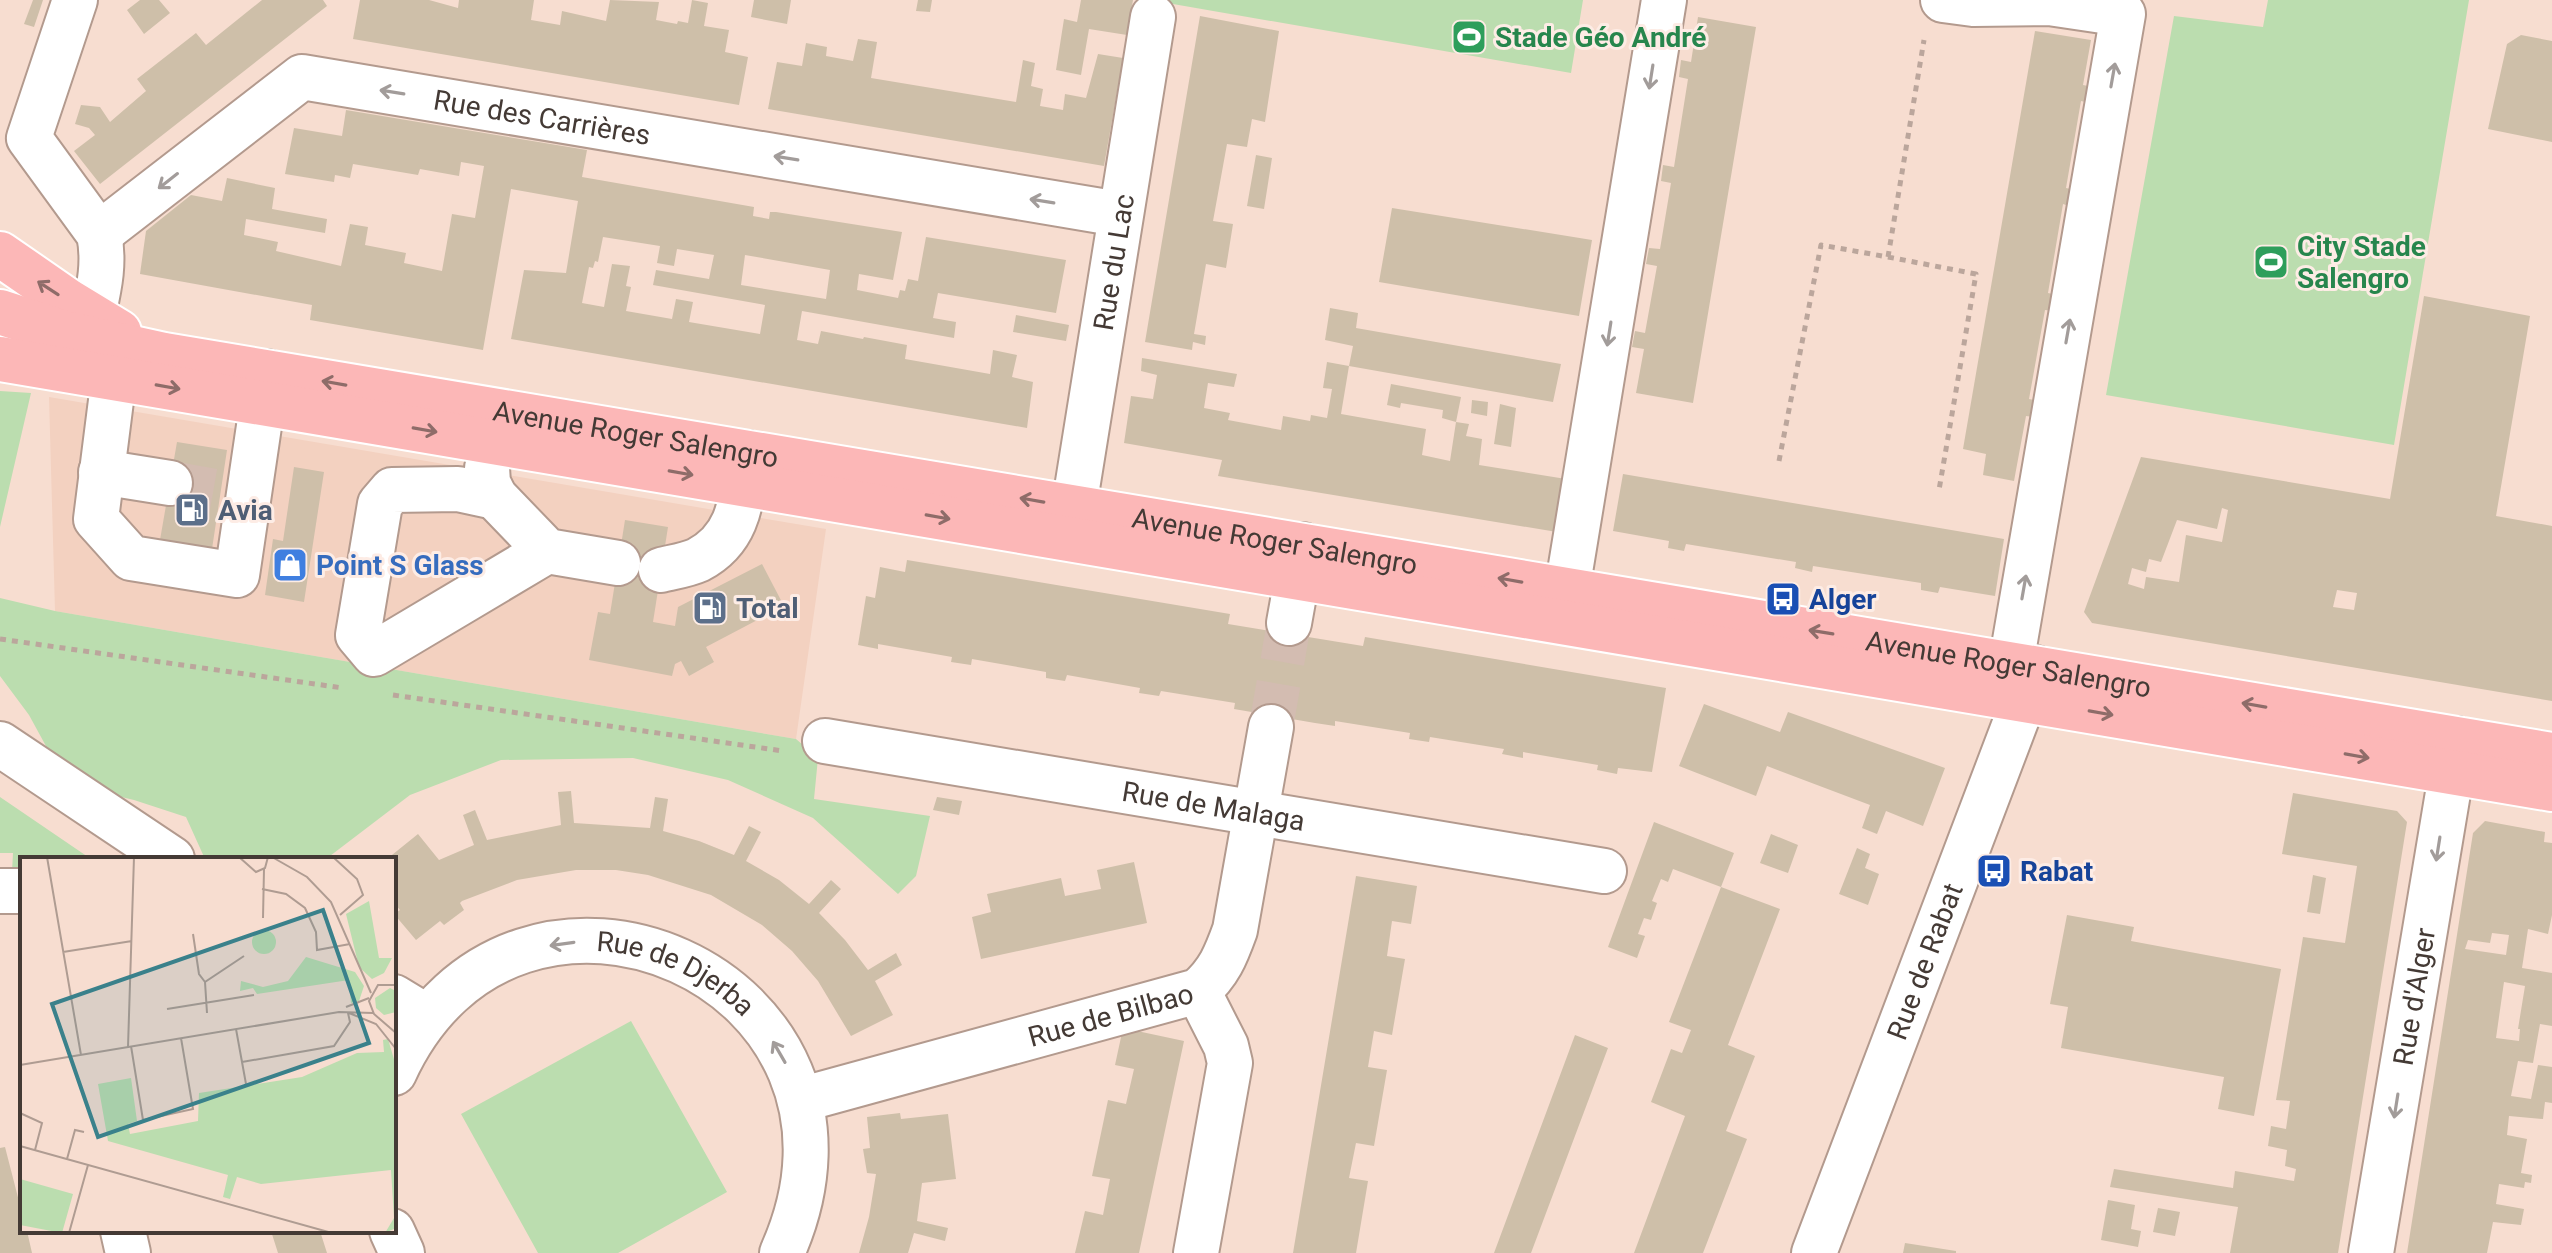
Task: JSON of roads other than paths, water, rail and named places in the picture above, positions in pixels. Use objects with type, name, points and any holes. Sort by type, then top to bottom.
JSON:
[{"type":"main road","points":[[0,254],[93,316],[164,355]]},
{"type":"main road","name":"Avenue Roger Salengro","points":[[0,312],[64,333],[164,355],[265,387]]},
{"type":"main road","name":"Avenue Roger Salengro","points":[[0,359],[114,377],[265,387],[1300,561],[2024,677]]},
{"type":"main road","name":"Avenue Roger Salengro","points":[[746,468],[1074,507],[1300,561],[1567,590],[2454,756],[2552,789]]},
{"type":"main road","name":"Avenue Roger Salengro","points":[[2454,756],[2552,755]]},
{"type":"street","points":[[75,0],[29,138],[99,234],[102,273],[93,316]]},
{"type":"street","points":[[1567,590],[1664,0]]},
{"type":"street","name":"Rue de Rabat","points":[[1814,1253],[2024,677],[2123,14],[2049,3],[1973,4],[1934,15]]},
{"type":"street","name":"Rue du Lac","points":[[1074,507],[1153,17]]},
{"type":"street","name":"Rue des Carrières","points":[[99,234],[302,77],[1119,214]]},
{"type":"street","points":[[114,377],[96,519],[131,558],[237,575],[235,494],[265,387]]},
{"type":"street","points":[[493,426],[487,470],[488,483],[495,497],[547,551],[618,563]]},
{"type":"street","points":[[661,570],[696,560],[727,537],[739,510],[746,468]]},
{"type":"street","points":[[101,472],[170,483]]},
{"type":"street","points":[[495,497],[458,489],[392,490],[380,504],[358,635],[374,654],[547,551]]},
{"type":"street","points":[[1289,623],[1300,561]]},
{"type":"street","name":"Rue de Bilbao","points":[[800,1100],[1198,991],[1215,977],[1235,930],[1271,727]]},
{"type":"street","name":"Rue de Malaga","points":[[825,741],[1604,871]]},
{"type":"street","points":[[0,744],[169,857]]},
{"type":"street","name":"Rue d'Alger","points":[[2371,1253],[2454,756]]},
{"type":"street","name":"Rue de Djerba","points":[[396,1069],[405,1049],[410,1007],[455,989],[487,967],[522,951],[561,943],[600,940],[639,945],[687,963],[741,1000],[786,1063],[800,1100],[806,1140],[805,1182],[796,1222],[782,1253]]},
{"type":"street","points":[[1196,1253],[1230,1063],[1226,1046],[1198,991]]},
{"type":"street","points":[[123,1233],[128,1253]]},
{"type":"street","points":[[393,1233],[402,1253]]},
{"type":"tunnel","points":[[170,483],[221,492]]},
{"type":"tunnel","points":[[1271,727],[1289,623]]},
{"type":"place","name":"Stade Géo André","points":[[1469,37]]},
{"type":"place","name":"City Stade Salengro","points":[[2271,262]]},
{"type":"place","name":"Avia","points":[[192,510]]},
{"type":"place","name":"Point S Glass","points":[[290,565]]},
{"type":"place","name":"Alger","points":[[1783,599]]},
{"type":"place","name":"Total","points":[[710,608]]},
{"type":"place","name":"Rabat","points":[[1994,871]]}]
